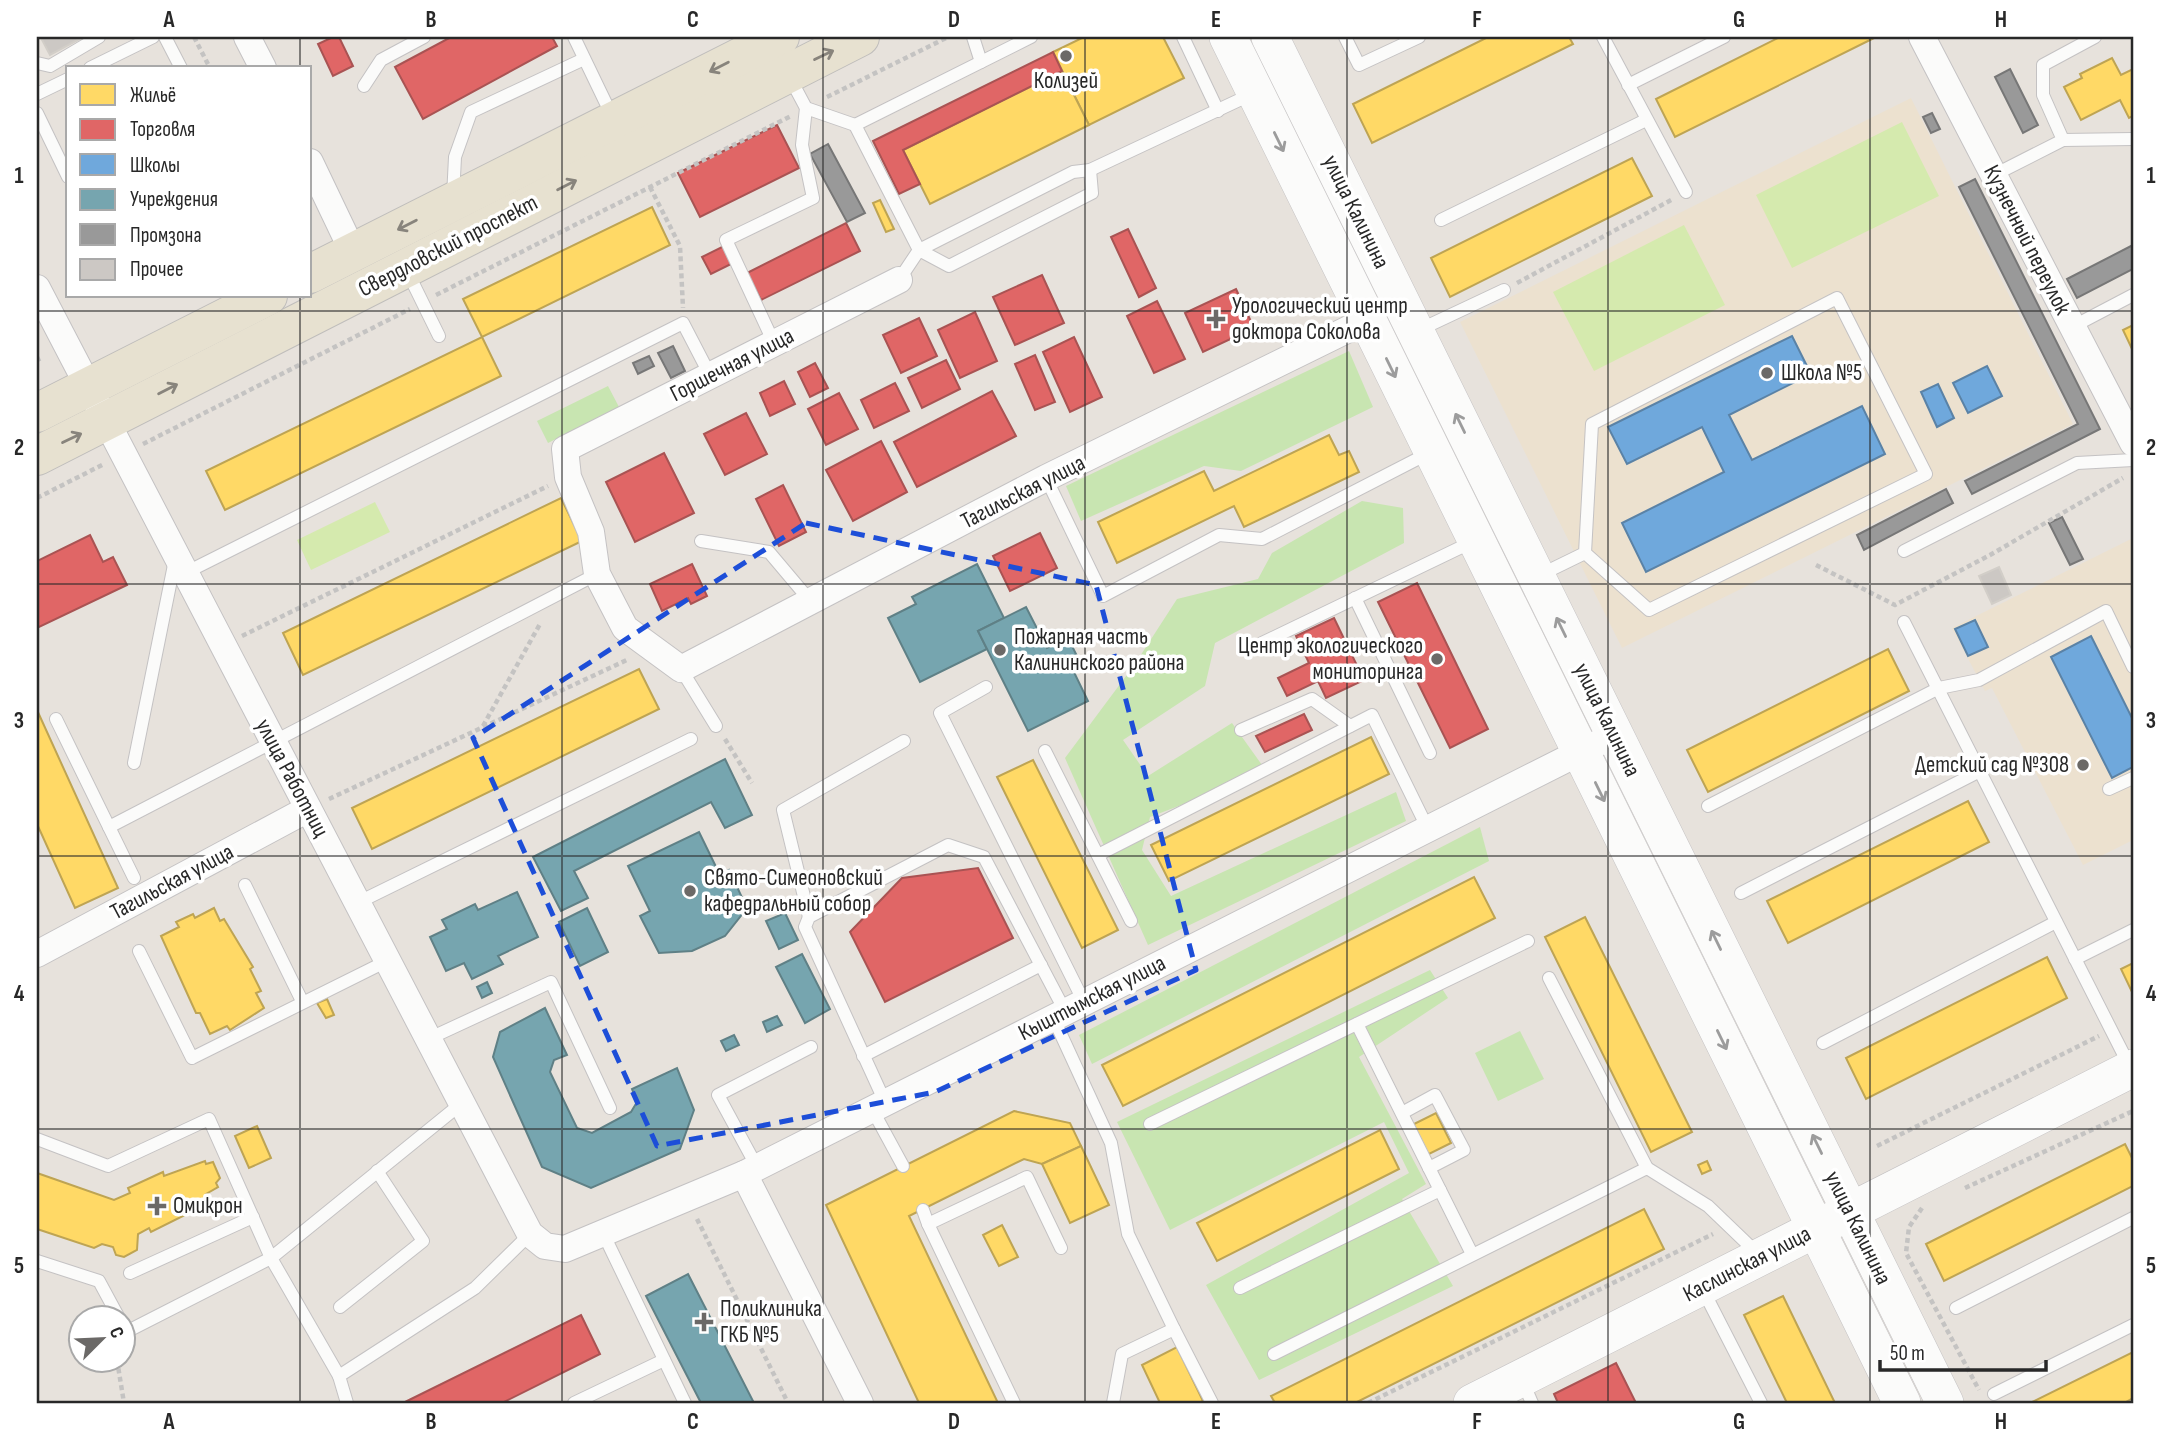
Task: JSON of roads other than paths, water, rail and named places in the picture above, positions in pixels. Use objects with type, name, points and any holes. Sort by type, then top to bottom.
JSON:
[{"type":"main road","name":"Свердловский проспект","points":[[312,273],[614,121],[784,55],[860,37]]},
{"type":"main road","name":"улица Калинина","points":[[1228,37],[1902,1403]]},
{"type":"main road","name":"улица Калинина","points":[[1270,37],[1945,1403]]},
{"type":"main road","name":"Свердловский проспект","points":[[37,456],[115,437],[405,268],[784,55]]},
{"type":"main road","points":[[37,413],[264,298]]},
{"type":"main road","name":"Каслинская улица","points":[[1472,1403],[1527,1391],[1760,1257],[2132,1070]]},
{"type":"street","points":[[247,37],[262,66]]},
{"type":"street","name":"Кузнечный переулок","points":[[1922,37],[2133,443]]},
{"type":"street","points":[[312,166],[353,252]]},
{"type":"street","name":"Горшечная улица","points":[[597,574],[591,532],[568,477],[565,449],[899,280]]},
{"type":"street","name":"улица Работниц","points":[[37,288],[530,1234]]},
{"type":"street","name":"Тагильская улица","points":[[681,670],[1046,478],[1367,320]]},
{"type":"street","points":[[597,574],[625,628],[681,670]]},
{"type":"street","name":"Кыштымская улица","points":[[530,1234],[545,1246],[565,1249],[750,1171],[1427,827],[1614,735]]},
{"type":"street","name":"Тагильская улица","points":[[37,954],[308,809]]},
{"type":"street","points":[[750,1171],[860,1403]]},
{"type":"lane","points":[[37,63],[50,66],[99,37]]},
{"type":"lane","points":[[93,66],[153,37]]},
{"type":"lane","points":[[165,37],[180,66]]},
{"type":"lane","points":[[363,86],[381,60],[424,37]]},
{"type":"lane","points":[[574,37],[614,121]]},
{"type":"lane","points":[[972,37],[981,62]]},
{"type":"lane","points":[[855,125],[1031,37]]},
{"type":"lane","points":[[1183,37],[1218,111]]},
{"type":"lane","points":[[1345,37],[1359,65],[1419,37]]},
{"type":"lane","points":[[1604,37],[1686,192]]},
{"type":"lane","points":[[1628,85],[1724,37]]},
{"type":"lane","points":[[2063,139],[2043,95],[2043,65],[2095,37]]},
{"type":"lane","points":[[774,343],[726,240],[813,198],[802,145],[806,108],[784,55]]},
{"type":"lane","points":[[453,202],[454,158],[471,112],[584,59]]},
{"type":"lane","points":[[37,94],[66,80]]},
{"type":"lane","points":[[899,280],[919,250],[1073,172],[1090,170],[1255,93]]},
{"type":"lane","points":[[806,108],[855,125],[919,250],[949,265],[1092,193],[1090,170]]},
{"type":"lane","points":[[37,113],[66,173]]},
{"type":"lane","points":[[1441,220],[1646,120]]},
{"type":"lane","points":[[1994,175],[2063,139],[2133,139]]},
{"type":"lane","points":[[405,268],[439,336]]},
{"type":"lane","points":[[1416,332],[1504,290]]},
{"type":"lane","points":[[2072,327],[2133,295]]},
{"type":"lane","points":[[1837,298],[1926,474],[1649,611],[1585,553],[1592,424],[1837,298]]},
{"type":"lane","points":[[134,763],[180,564],[684,323],[710,377]]},
{"type":"lane","points":[[1046,478],[1103,596],[1219,535],[1262,539],[1432,451]]},
{"type":"lane","points":[[1905,551],[2077,463],[2133,460]]},
{"type":"lane","points":[[1262,643],[1476,540]]},
{"type":"lane","points":[[701,541],[769,552],[812,603]]},
{"type":"lane","points":[[1537,577],[1585,553]]},
{"type":"lane","points":[[109,827],[272,740],[597,574]]},
{"type":"lane","points":[[1355,598],[1430,753]]},
{"type":"lane","points":[[1708,806],[1938,688],[1979,680],[2106,611],[2133,667]]},
{"type":"lane","points":[[1904,622],[2132,1070]]},
{"type":"lane","points":[[681,670],[716,726]]},
{"type":"lane","points":[[986,687],[940,713],[1068,1010],[1111,1143],[1128,1234],[1212,1403]]},
{"type":"lane","points":[[1241,730],[1312,699],[1350,726]]},
{"type":"lane","points":[[1098,855],[1371,715],[1427,827]]},
{"type":"lane","points":[[56,719],[134,878]]},
{"type":"lane","points":[[357,903],[691,739]]},
{"type":"lane","points":[[809,917],[783,810],[904,741]]},
{"type":"lane","points":[[1045,751],[1131,921]]},
{"type":"lane","points":[[1741,893],[1980,771]]},
{"type":"lane","points":[[2109,789],[2133,778]]},
{"type":"lane","points":[[903,1166],[863,1056],[804,927],[809,917],[948,845],[984,857],[1068,1010]]},
{"type":"lane","points":[[245,885],[302,1000]]},
{"type":"lane","points":[[1823,1043],[2056,922]]},
{"type":"lane","points":[[2075,959],[2133,930]]},
{"type":"lane","points":[[1150,1124],[1528,941]]},
{"type":"lane","points":[[139,951],[192,1058],[302,1000],[387,961]]},
{"type":"lane","points":[[863,1056],[1041,965]]},
{"type":"lane","points":[[1549,978],[1647,1168],[1708,1206],[1760,1257]]},
{"type":"lane","points":[[428,1039],[551,982],[610,1108]]},
{"type":"lane","points":[[1357,1024],[1472,1254]]},
{"type":"lane","points":[[750,1171],[718,1095],[811,1048]]},
{"type":"lane","points":[[1402,1113],[1436,1095],[1464,1150],[1429,1168]]},
{"type":"lane","points":[[136,1327],[271,1258],[461,1103]]},
{"type":"lane","points":[[37,1139],[108,1166],[209,1119],[271,1258],[339,1376],[347,1403]]},
{"type":"lane","points":[[1274,1354],[1647,1168]]},
{"type":"lane","points":[[340,1307],[423,1241],[377,1171]]},
{"type":"lane","points":[[928,1224],[1027,1177],[1061,1248]]},
{"type":"lane","points":[[1240,1288],[1440,1190]]},
{"type":"lane","points":[[923,1210],[1014,1403]]},
{"type":"lane","points":[[130,1273],[253,1217]]},
{"type":"lane","points":[[1956,1308],[2133,1218]]},
{"type":"lane","points":[[603,1233],[685,1403]]},
{"type":"lane","points":[[339,1376],[475,1289],[530,1234]]},
{"type":"lane","points":[[37,1261],[99,1280],[112,1304]]},
{"type":"lane","points":[[1702,1288],[1761,1403]]},
{"type":"lane","points":[[1994,1394],[2133,1325]]},
{"type":"lane","points":[[1113,1403],[1122,1354],[1174,1329]]},
{"type":"lane","points":[[574,1403],[664,1360]]},
{"type":"place","name":"Колизей","points":[[1066,56]]},
{"type":"place","name":"Урологический центр доктора Соколова","points":[[1216,319]]},
{"type":"place","name":"Школа №5","points":[[1767,373]]},
{"type":"place","name":"Пожарная часть Калининского района","points":[[1000,650]]},
{"type":"place","name":"Центр экологического мониторинга","points":[[1437,659]]},
{"type":"place","name":"Детский сад №308","points":[[2083,765]]},
{"type":"place","name":"Свято-Симеоновский кафедральный собор","points":[[690,891]]},
{"type":"place","name":"Омикрон","points":[[157,1206]]},
{"type":"place","name":"Поликлиника ГКБ №5","points":[[704,1322]]}]
